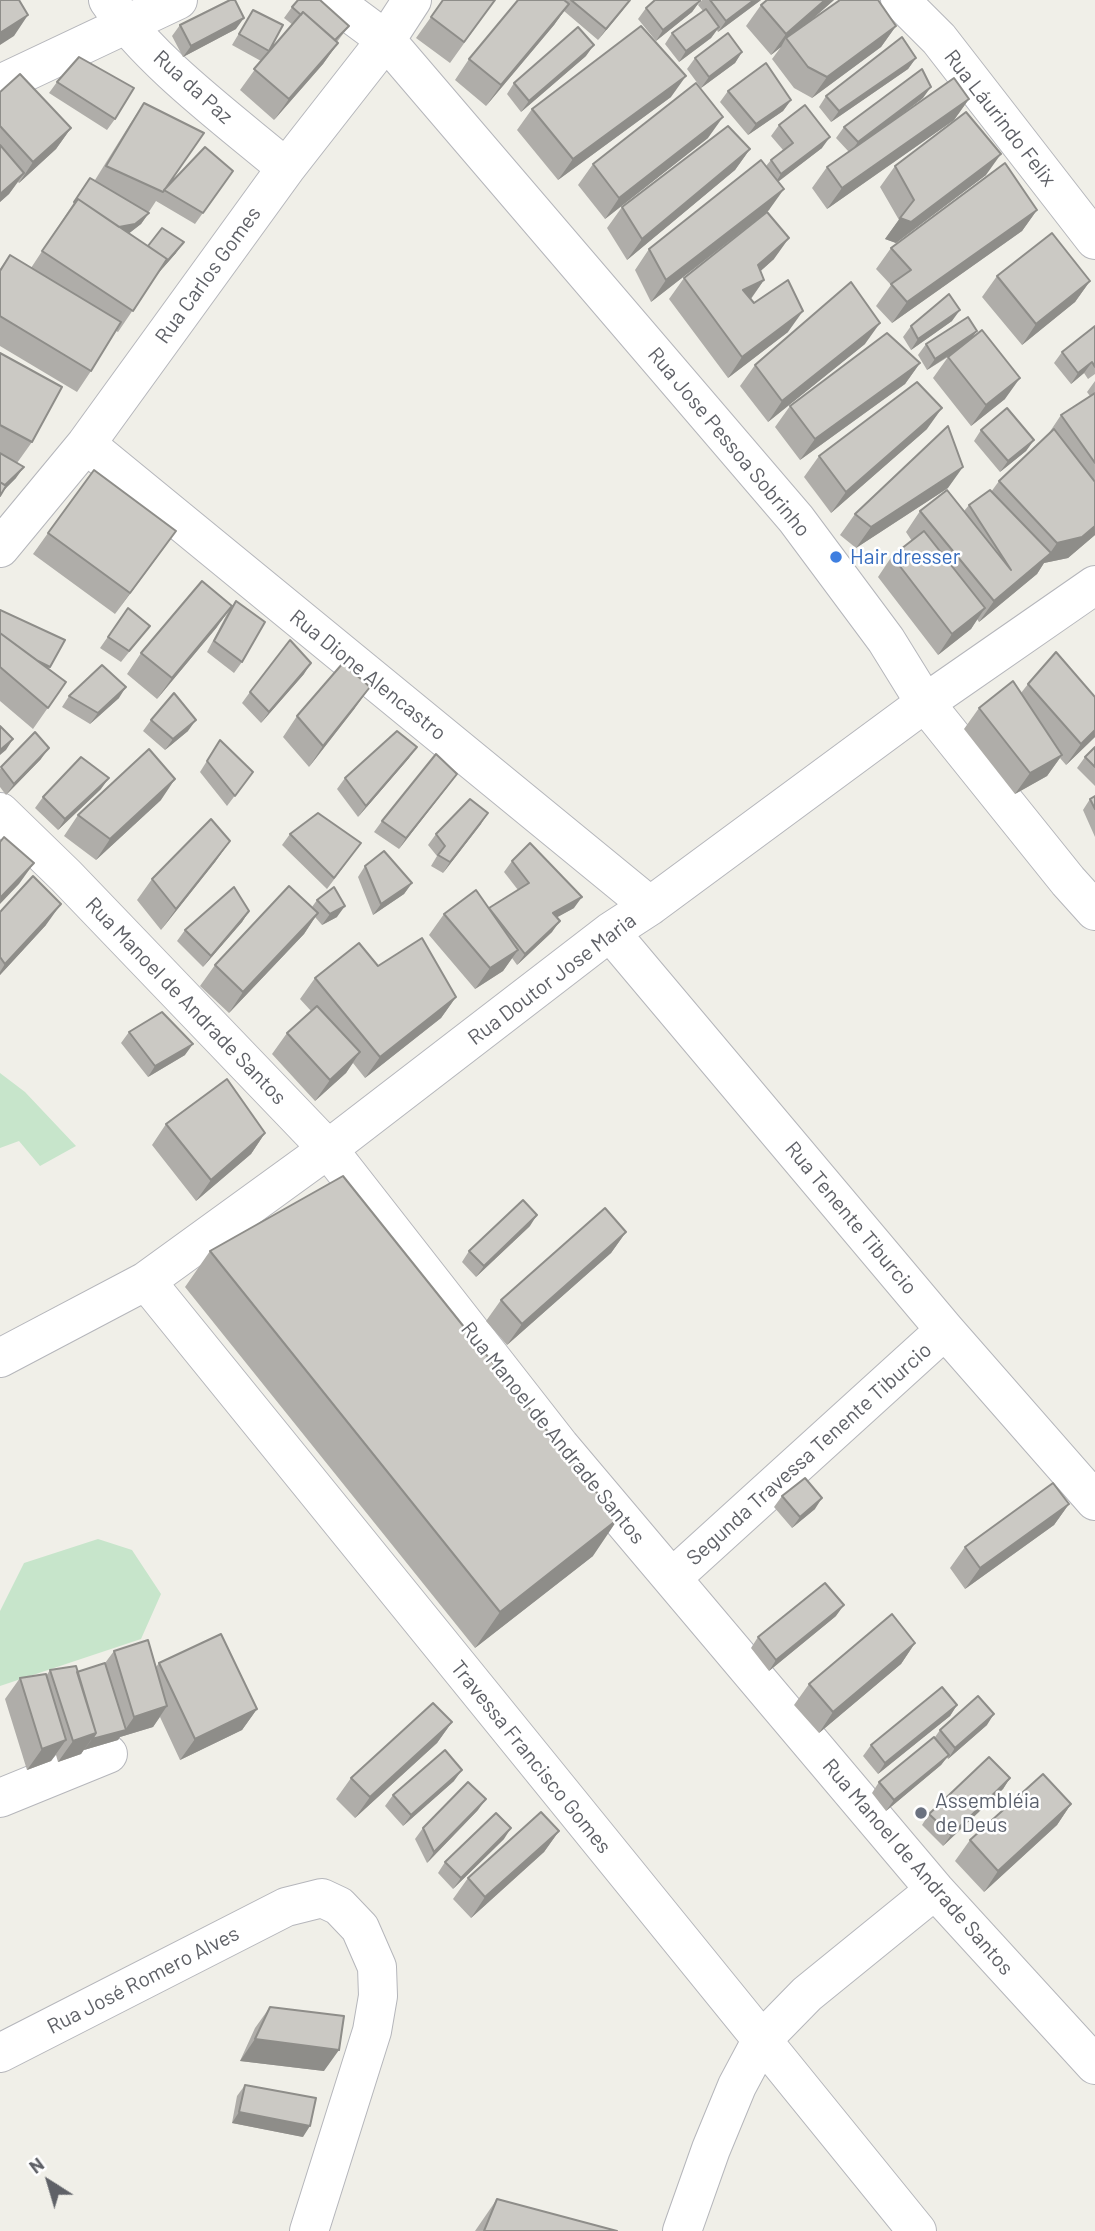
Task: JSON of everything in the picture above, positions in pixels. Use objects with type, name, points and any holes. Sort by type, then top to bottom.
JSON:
[{"type":"street","points":[[0,83],[117,13],[178,0]]},
{"type":"street","name":"Rua Jose Pessoa Sobrinho","points":[[332,0],[386,40],[796,519],[886,640],[925,704],[1095,911]]},
{"type":"street","name":"Rua Carlos Gomes","points":[[0,548],[86,444],[286,168],[386,40],[412,0]]},
{"type":"street","name":"Rua Láurindo Felix","points":[[900,0],[939,39],[1095,240]]},
{"type":"street","name":"Rua da Paz","points":[[117,13],[188,85],[286,168]]},
{"type":"street","name":"Rua Dione Alencastro","points":[[86,444],[650,906]]},
{"type":"street","name":"Rua Doutor Jose Maria","points":[[0,1358],[146,1281],[328,1149],[610,932],[650,906],[925,704],[1095,585]]},
{"type":"street","name":"Rua Manoel de Andrade Santos","points":[[0,812],[66,876],[328,1149],[560,1446],[935,1890],[1095,2065]]},
{"type":"street","name":"Rua Tenente Tiburcio","points":[[610,932],[945,1329],[1095,1501]]},
{"type":"street","name":"Travessa Francisco Gomes","points":[[146,1281],[917,2231]]},
{"type":"street","name":"Segunda Travessa Tenente Tiburcio","points":[[672,1578],[945,1329]]},
{"type":"street","points":[[0,1798],[108,1754]]},
{"type":"street","points":[[682,2231],[737,2086],[761,2041],[807,1994],[935,1890]]},
{"type":"street","name":"Rua José Romero Alves","points":[[0,2053],[286,1907],[322,1898],[339,1906],[360,1928],[377,1967],[378,1996],[372,2031],[309,2231]]},
{"type":"green space","points":[[0,1073],[25,1092],[76,1146],[40,1166],[19,1141],[0,1148]]},
{"type":"green space","points":[[98,1539],[132,1550],[161,1594],[141,1639],[0,1686],[0,1611],[24,1563]]},
{"type":"building","points":[[0,0],[19,0],[28,15],[0,33]]},
{"type":"building","points":[[235,0],[244,18],[191,46],[180,25]]},
{"type":"building","points":[[298,0],[320,0],[349,26],[335,40],[303,12],[301,15],[292,7]]},
{"type":"building","points":[[443,0],[495,0],[464,42],[431,17]]},
{"type":"building","points":[[518,0],[564,0],[569,4],[501,85],[469,59]]},
{"type":"building","points":[[571,0],[630,0],[606,29]]},
{"type":"building","points":[[655,0],[700,1],[663,30],[646,8]]},
{"type":"building","points":[[710,0],[754,0],[726,21]]},
{"type":"building","points":[[767,0],[825,0],[786,34],[761,5]]},
{"type":"building","points":[[840,0],[878,0],[896,26],[827,77],[808,67],[786,38]]},
{"type":"building","points":[[706,9],[719,27],[686,51],[672,33]]},
{"type":"building","points":[[253,10],[283,25],[269,51],[239,34]]},
{"type":"building","points":[[303,12],[338,43],[289,99],[254,69]]},
{"type":"building","points":[[641,26],[686,76],[573,159],[532,109]]},
{"type":"building","points":[[578,27],[594,45],[529,101],[514,83]]},
{"type":"building","points":[[728,33],[742,52],[709,77],[695,58]]},
{"type":"building","points":[[902,37],[916,58],[839,111],[826,96]]},
{"type":"building","points":[[79,57],[134,88],[115,119],[57,82]]},
{"type":"building","points":[[766,63],[791,100],[756,124],[728,91]]},
{"type":"building","points":[[922,69],[931,87],[858,142],[844,127]]},
{"type":"building","points":[[20,74],[71,128],[33,162],[0,126],[0,92]]},
{"type":"building","points":[[954,78],[969,99],[842,188],[827,167]]},
{"type":"building","points":[[696,83],[723,117],[619,198],[593,164]]},
{"type":"building","points":[[144,103],[204,133],[163,192],[106,166]]},
{"type":"building","points":[[805,105],[830,137],[781,174],[771,160],[793,143],[779,125]]},
{"type":"building","points":[[966,112],[1001,154],[911,222],[900,218],[914,200],[895,166]]},
{"type":"building","points":[[728,126],[750,149],[642,239],[622,207]]},
{"type":"building","points":[[0,145],[24,173],[0,194]]},
{"type":"building","points":[[205,147],[233,171],[203,213],[164,190]]},
{"type":"building","points":[[761,160],[784,189],[666,280],[649,249]]},
{"type":"building","points":[[1005,163],[1037,210],[907,302],[891,284],[911,270],[891,248]]},
{"type":"building","points":[[90,178],[149,213],[135,224],[119,227],[78,199],[75,203]]},
{"type":"building","points":[[78,199],[167,259],[133,311],[42,251]]},
{"type":"building","points":[[767,212],[789,238],[758,265],[764,280],[743,290],[754,303],[788,280],[803,311],[742,357],[684,278]]},
{"type":"building","points":[[162,228],[184,242],[162,267],[167,259],[148,246]]},
{"type":"building","points":[[1052,233],[1090,281],[1036,324],[997,276]]},
{"type":"building","points":[[10,255],[121,322],[91,371],[0,316],[0,271]]},
{"type":"building","points":[[851,282],[880,323],[782,401],[755,365]]},
{"type":"building","points":[[949,294],[960,310],[918,339],[911,326]]},
{"type":"building","points":[[968,317],[977,331],[935,359],[926,344]]},
{"type":"building","points":[[1095,326],[1095,367],[1092,362],[1078,373],[1062,352]]},
{"type":"building","points":[[982,330],[1020,378],[986,405],[948,357]]},
{"type":"building","points":[[887,333],[920,363],[815,439],[790,406]]},
{"type":"building","points":[[0,353],[62,387],[32,442],[0,425]]},
{"type":"building","points":[[917,382],[942,408],[846,492],[819,456]]},
{"type":"building","points":[[1095,393],[1095,463],[1061,415]]},
{"type":"building","points":[[1007,408],[1034,440],[1008,461],[981,430]]},
{"type":"building","points":[[948,426],[963,467],[871,527],[855,514]]},
{"type":"building","points":[[1054,429],[1095,482],[1095,526],[1082,537],[1057,543],[999,481]]},
{"type":"building","points":[[0,453],[24,467],[5,485],[0,482]]},
{"type":"building","points":[[94,470],[176,531],[130,593],[48,533]]},
{"type":"building","points":[[0,482],[6,486],[0,496]]},
{"type":"building","points":[[947,490],[1011,570],[969,505],[990,490],[1051,553],[994,601],[920,511]]},
{"type":"building","points":[[924,531],[985,608],[952,634],[892,556]]},
{"type":"building","points":[[202,581],[232,606],[172,678],[141,653]]},
{"type":"building","points":[[236,601],[265,622],[242,662],[214,641]]},
{"type":"building","points":[[128,608],[150,626],[129,651],[108,637]]},
{"type":"building","points":[[0,610],[65,640],[50,667],[0,633]]},
{"type":"building","points":[[0,633],[66,682],[48,708],[0,667]]},
{"type":"building","points":[[290,640],[311,663],[269,712],[250,692]]},
{"type":"building","points":[[1056,652],[1095,697],[1095,730],[1081,744],[1028,684]]},
{"type":"building","points":[[343,663],[370,687],[323,746],[297,716]]},
{"type":"building","points":[[102,665],[126,687],[98,713],[69,696]]},
{"type":"building","points":[[1013,681],[1062,755],[1030,773],[979,708]]},
{"type":"building","points":[[174,693],[196,720],[173,739],[151,720]]},
{"type":"building","points":[[0,726],[13,739],[0,750]]},
{"type":"building","points":[[397,731],[417,747],[366,806],[345,778]]},
{"type":"building","points":[[35,732],[49,748],[14,784],[1,767]]},
{"type":"building","points":[[220,740],[253,772],[235,796],[207,761]]},
{"type":"building","points":[[1095,747],[1095,767],[1085,757]]},
{"type":"building","points":[[149,749],[175,779],[110,839],[78,815]]},
{"type":"building","points":[[436,754],[457,774],[406,838],[382,821]]},
{"type":"building","points":[[81,757],[109,778],[65,819],[43,797]]},
{"type":"building","points":[[1095,796],[1095,809],[1090,799]]},
{"type":"building","points":[[470,799],[488,813],[450,862],[438,855],[445,846],[436,834]]},
{"type":"building","points":[[318,813],[361,843],[334,878],[290,834]]},
{"type":"building","points":[[211,819],[230,841],[176,909],[152,879]]},
{"type":"building","points":[[4,837],[34,863],[0,898],[0,842]]},
{"type":"building","points":[[530,843],[582,897],[553,913],[560,921],[525,954],[489,908],[529,883],[512,861]]},
{"type":"building","points":[[384,851],[412,883],[381,904],[365,866]]},
{"type":"building","points":[[33,876],[61,904],[5,964],[0,957],[0,912]]},
{"type":"building","points":[[289,886],[318,913],[243,992],[215,965]]},
{"type":"building","points":[[234,887],[249,911],[211,956],[185,930]]},
{"type":"building","points":[[334,887],[345,906],[330,914],[317,900]]},
{"type":"building","points":[[476,890],[518,950],[490,968],[444,914]]},
{"type":"building","points":[[422,938],[456,997],[380,1057],[315,978],[359,943],[378,966]]},
{"type":"building","points":[[317,1006],[360,1052],[330,1080],[287,1033]]},
{"type":"building","points":[[162,1012],[193,1044],[155,1066],[129,1032]]},
{"type":"building","points":[[227,1079],[265,1133],[211,1180],[166,1124]]},
{"type":"building","points":[[343,1176],[618,1519],[500,1612],[210,1251]]},
{"type":"building","points":[[523,1200],[537,1215],[484,1266],[469,1251]]},
{"type":"building","points":[[605,1208],[626,1232],[522,1324],[501,1300]]},
{"type":"building","points":[[805,1478],[822,1498],[800,1517],[782,1496]]},
{"type":"building","points":[[1053,1483],[1069,1504],[980,1568],[965,1547]]},
{"type":"building","points":[[825,1583],[844,1605],[776,1660],[758,1637]]},
{"type":"building","points":[[892,1614],[915,1643],[833,1712],[809,1684]]},
{"type":"building","points":[[221,1634],[257,1709],[195,1739],[159,1663]]},
{"type":"building","points":[[148,1640],[167,1706],[134,1717],[114,1651]]},
{"type":"building","points":[[105,1663],[126,1730],[92,1739],[96,1733],[77,1672]]},
{"type":"building","points":[[76,1666],[96,1733],[73,1741],[50,1670]]},
{"type":"building","points":[[46,1674],[66,1740],[42,1749],[20,1678]]},
{"type":"building","points":[[942,1687],[957,1705],[885,1763],[871,1745]]},
{"type":"building","points":[[978,1696],[994,1714],[955,1748],[940,1730]]},
{"type":"building","points":[[433,1703],[452,1722],[370,1797],[351,1778]]},
{"type":"building","points":[[934,1737],[949,1755],[894,1800],[879,1782]]},
{"type":"building","points":[[445,1750],[462,1770],[411,1815],[393,1795]]},
{"type":"building","points":[[989,1757],[1010,1778],[951,1835],[929,1814]]},
{"type":"building","points":[[1043,1774],[1071,1804],[998,1871],[970,1840]]},
{"type":"building","points":[[468,1782],[486,1799],[434,1852],[423,1828]]},
{"type":"building","points":[[541,1812],[559,1831],[485,1897],[468,1878]]},
{"type":"building","points":[[496,1813],[511,1828],[461,1878],[445,1862]]},
{"type":"building","points":[[270,2007],[344,2016],[339,2050],[255,2039]]},
{"type":"building","points":[[245,2085],[316,2098],[310,2126],[239,2112]]},
{"type":"building","points":[[497,2199],[617,2231],[484,2231]]},
{"type":"place","name":"Hair dresser","points":[[836,557]]},
{"type":"place","name":"Assembléia de Deus","points":[[921,1813]]}]
